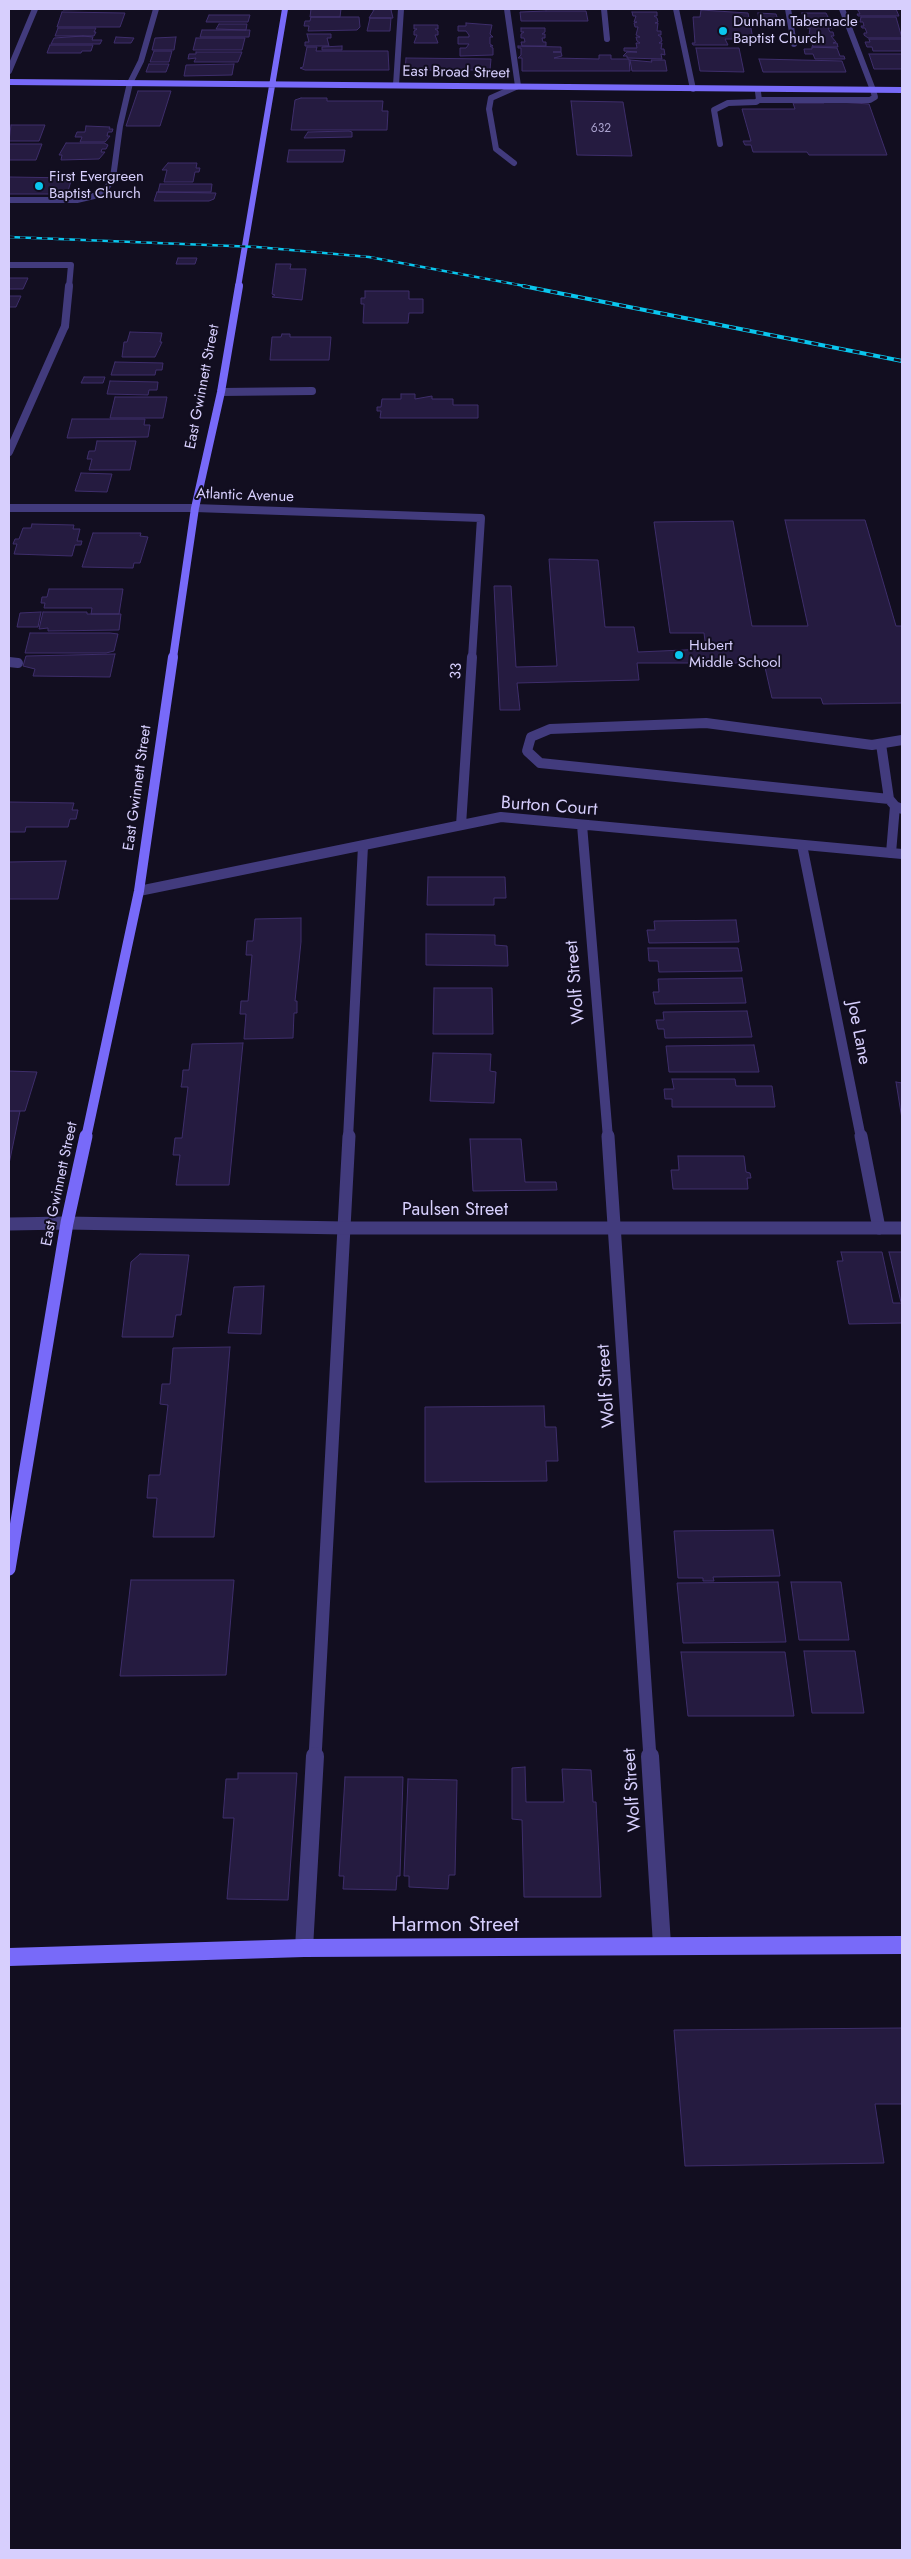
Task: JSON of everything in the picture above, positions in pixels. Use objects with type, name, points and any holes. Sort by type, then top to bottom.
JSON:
[{"type":"main road","name":"East Gwinnett Street","points":[[9,1569],[67,1223],[139,891],[195,508],[221,392],[285,9]]},
{"type":"main road","name":"East Broad Street","points":[[9,82],[902,90]]},
{"type":"main road","name":"Harmon Street","points":[[9,1957],[304,1948],[902,1945]]},
{"type":"street","points":[[9,71],[35,9]]},
{"type":"street","points":[[9,200],[77,200],[94,196],[106,189],[113,178],[120,126],[130,82],[141,61],[156,9]]},
{"type":"street","points":[[396,84],[401,9]]},
{"type":"street","points":[[507,9],[518,86],[491,98],[489,109],[496,149],[514,163]]},
{"type":"street","points":[[604,9],[607,39]]},
{"type":"street","points":[[676,9],[693,89]]},
{"type":"street","points":[[788,9],[794,44]]},
{"type":"street","points":[[720,144],[714,110],[722,105],[756,102],[759,100],[870,100],[875,97],[842,9]]},
{"type":"street","points":[[758,90],[759,100]]},
{"type":"street","points":[[9,265],[72,265],[65,326],[9,452]]},
{"type":"street","points":[[221,392],[312,391]]},
{"type":"street","name":"Atlantic Avenue","points":[[9,508],[195,508],[481,518]]},
{"type":"street","name":"33","points":[[461,825],[481,518]]},
{"type":"street","points":[[895,805],[540,763],[527,751],[531,736],[550,729],[706,722],[872,746],[902,740]]},
{"type":"street","points":[[881,744],[895,805],[891,853]]},
{"type":"street","name":"Burton Court","points":[[139,891],[501,817],[902,854]]},
{"type":"street","name":"Wolf Street","points":[[582,825],[616,1228],[662,1945]]},
{"type":"street","name":"Joe Lane","points":[[802,845],[879,1228]]},
{"type":"street","points":[[304,1948],[363,846]]},
{"type":"street","name":"Paulsen Street","points":[[9,1224],[67,1223],[344,1228],[902,1228]]},
{"type":"building","points":[[64,9],[112,9],[63,10]]},
{"type":"building","points":[[311,9],[341,9],[340,17],[310,17]]},
{"type":"building","points":[[369,9],[394,9],[391,10],[393,18],[369,18],[374,10]]},
{"type":"building","points":[[855,9],[896,9],[899,16],[858,16],[857,14],[860,14]]},
{"type":"building","name":"Dunham Tabernacle Baptist Church","points":[[701,10],[748,13],[753,39],[725,39],[728,45],[693,45],[692,43],[695,43],[693,17],[700,17]]},
{"type":"building","points":[[586,11],[588,21],[521,21],[520,12]]},
{"type":"building","points":[[62,12],[125,13],[120,27],[57,27]]},
{"type":"building","points":[[632,12],[657,12],[657,16],[654,16],[658,22],[655,23],[658,23],[657,31],[661,31],[661,35],[658,35],[662,41],[659,43],[662,43],[661,49],[664,49],[665,55],[661,54],[662,59],[627,58],[627,56],[623,56],[627,52],[637,52],[624,51],[624,48],[637,48],[636,43],[640,43],[636,37],[640,37],[636,35],[638,27],[635,27],[634,23],[637,22],[634,22],[636,16],[633,16]]},
{"type":"building","points":[[758,13],[776,14],[778,20],[759,21]]},
{"type":"building","points":[[802,13],[826,13],[828,17],[825,18],[828,18],[830,22],[827,22],[832,28],[828,28],[830,32],[833,32],[834,36],[831,36],[836,42],[833,43],[837,43],[838,47],[813,47],[812,43],[815,43],[810,37],[813,37],[813,35],[809,35],[810,28],[807,28],[806,24],[809,24],[804,18],[807,17],[803,17]]},
{"type":"building","points":[[209,15],[250,15],[248,22],[206,22]]},
{"type":"building","points":[[311,17],[359,17],[360,27],[357,30],[308,31],[309,26],[304,26],[305,21],[310,21]]},
{"type":"building","points":[[861,17],[896,17],[902,38],[868,38],[864,35],[864,33],[867,33],[865,28],[861,26],[864,26],[863,22],[860,22]]},
{"type":"building","points":[[370,18],[391,18],[390,31],[367,31]]},
{"type":"building","points":[[466,23],[492,25],[490,34],[493,37],[490,37],[490,44],[493,46],[490,46],[493,48],[493,55],[460,56],[460,48],[466,48],[469,44],[458,44],[458,37],[469,37],[469,35],[466,31],[458,31],[458,26],[466,26]]},
{"type":"building","points":[[219,24],[247,24],[246,30],[216,29]]},
{"type":"building","points":[[414,25],[438,25],[438,29],[435,29],[438,31],[438,35],[435,35],[438,43],[414,43],[417,35],[414,35],[414,31],[417,29],[414,29]]},
{"type":"building","points":[[58,28],[96,28],[94,32],[96,32],[94,36],[55,36]]},
{"type":"building","points":[[521,28],[545,28],[545,32],[542,34],[545,34],[545,38],[542,38],[543,42],[546,42],[546,46],[522,46],[521,42],[525,42],[524,38],[521,38],[521,34],[524,32],[521,32]]},
{"type":"building","points":[[202,30],[250,30],[249,37],[200,37]]},
{"type":"building","points":[[307,34],[331,34],[331,38],[327,38],[329,46],[305,46],[305,42],[309,42]]},
{"type":"building","points":[[93,37],[92,40],[102,40],[100,44],[51,44],[54,38]]},
{"type":"building","points":[[116,37],[134,38],[131,43],[114,43]]},
{"type":"building","points":[[176,37],[174,50],[152,50],[155,38]]},
{"type":"building","points":[[196,38],[245,38],[242,50],[193,50]]},
{"type":"building","points":[[869,39],[902,39],[902,51],[873,51],[872,47],[867,47],[865,42],[870,42]]},
{"type":"building","points":[[50,45],[93,45],[91,51],[82,51],[81,53],[47,53]]},
{"type":"building","points":[[342,46],[342,50],[322,50],[322,47]]},
{"type":"building","points":[[518,46],[561,47],[562,56],[554,58],[599,59],[599,55],[611,55],[611,59],[629,59],[630,71],[522,71],[522,58],[518,58],[521,55],[521,48],[518,48]]},
{"type":"building","points":[[307,47],[317,47],[316,51],[388,51],[389,70],[305,70],[300,68],[303,67]]},
{"type":"building","points":[[812,47],[837,48],[840,56],[844,56],[845,59],[815,59],[813,54],[805,54],[804,49],[812,49]]},
{"type":"building","points":[[696,48],[739,48],[744,72],[700,71]]},
{"type":"building","points":[[154,51],[172,51],[169,62],[150,62]]},
{"type":"building","points":[[196,52],[242,52],[238,62],[194,62],[196,58],[188,59],[189,54],[196,54]]},
{"type":"building","points":[[869,54],[902,54],[902,69],[874,69]]},
{"type":"building","points":[[406,58],[491,59],[490,70],[405,70]]},
{"type":"building","points":[[759,59],[842,61],[846,72],[763,72]]},
{"type":"building","points":[[630,60],[652,62],[651,60],[665,60],[667,71],[632,71]]},
{"type":"building","points":[[149,64],[169,64],[166,72],[146,72]]},
{"type":"building","points":[[234,64],[232,75],[184,76],[186,65]]},
{"type":"building","points":[[138,91],[171,91],[160,126],[126,126]]},
{"type":"building","points":[[301,98],[327,98],[327,101],[383,101],[382,111],[388,111],[387,130],[291,130],[295,100]]},
{"type":"building","points":[[571,101],[623,102],[632,156],[577,155]]},
{"type":"building","points":[[824,101],[869,104],[887,155],[809,155],[807,152],[753,152],[751,145],[745,145],[743,141],[751,141],[742,109],[795,109],[793,103],[824,103]]},
{"type":"building","points":[[11,125],[45,125],[39,141],[9,141]]},
{"type":"building","points":[[86,126],[110,127],[109,129],[113,129],[112,132],[108,132],[107,136],[110,136],[105,142],[80,142],[82,137],[75,137],[77,132],[85,132]]},
{"type":"building","points":[[349,131],[352,132],[352,137],[304,138],[308,132]]},
{"type":"building","points":[[66,143],[104,143],[108,145],[106,149],[102,149],[101,152],[105,152],[99,159],[61,160],[62,155],[59,155]]},
{"type":"building","points":[[9,144],[42,144],[36,160],[9,160]]},
{"type":"building","points":[[289,150],[345,150],[343,162],[287,162]]},
{"type":"building","points":[[168,163],[197,163],[196,168],[200,168],[199,172],[195,172],[193,182],[164,182],[167,170],[162,170]]},
{"type":"building","name":"First Evergreen Baptist Church","points":[[9,177],[72,178],[67,194],[9,194]]},
{"type":"building","points":[[160,184],[212,184],[211,192],[158,192]]},
{"type":"building","points":[[157,192],[216,193],[214,199],[209,201],[154,201]]},
{"type":"building","points":[[178,258],[197,258],[195,264],[176,264]]},
{"type":"building","points":[[276,264],[291,264],[290,269],[306,269],[302,300],[272,297],[275,295],[272,294]]},
{"type":"building","points":[[9,278],[28,278],[23,289],[9,289]]},
{"type":"building","points":[[365,291],[409,291],[409,299],[423,299],[423,313],[409,313],[408,323],[363,323],[364,304],[361,304],[361,298],[365,298]]},
{"type":"building","points":[[9,296],[21,296],[16,307],[9,307]]},
{"type":"building","points":[[130,332],[162,333],[160,342],[162,342],[155,357],[122,357],[124,342],[127,342]]},
{"type":"building","points":[[282,334],[290,334],[290,337],[331,337],[329,360],[270,360],[272,337],[281,337]]},
{"type":"building","points":[[115,362],[163,363],[162,370],[156,370],[155,375],[111,375]]},
{"type":"building","points":[[84,377],[105,377],[103,383],[81,383]]},
{"type":"building","points":[[110,381],[158,382],[157,390],[149,390],[148,395],[107,394]]},
{"type":"building","points":[[401,394],[415,394],[415,399],[432,396],[432,399],[453,399],[453,405],[478,405],[478,418],[380,418],[381,411],[377,411],[377,407],[381,407],[382,399],[401,399]]},
{"type":"building","points":[[115,397],[167,397],[163,418],[110,418]]},
{"type":"building","points":[[72,419],[145,419],[144,425],[150,425],[148,437],[67,438]]},
{"type":"building","points":[[97,441],[136,441],[130,470],[89,470],[92,459],[87,459],[89,451],[95,451]]},
{"type":"building","points":[[81,473],[112,474],[107,492],[75,491]]},
{"type":"building","name":"Hubert Middle School","points":[[785,520],[865,520],[896,626],[902,626],[902,703],[823,704],[821,698],[772,698],[764,663],[637,663],[639,680],[517,683],[520,710],[500,710],[494,586],[511,586],[516,667],[557,666],[549,559],[598,560],[605,627],[634,627],[638,652],[706,649],[704,633],[670,633],[654,522],[733,521],[752,626],[808,626]]},
{"type":"building","points":[[32,524],[74,525],[73,529],[80,529],[77,541],[82,541],[81,545],[75,545],[72,556],[14,554],[17,544],[13,544],[15,539],[19,539],[23,528],[31,528]]},
{"type":"building","points":[[93,533],[141,533],[140,536],[148,537],[140,563],[134,563],[133,568],[82,567]]},
{"type":"building","points":[[49,589],[123,589],[119,614],[91,614],[92,608],[44,608],[45,603],[41,603],[42,597],[47,597]]},
{"type":"building","points":[[41,612],[38,627],[17,627],[20,613]]},
{"type":"building","points":[[43,612],[121,614],[119,630],[48,631],[48,628],[39,629]]},
{"type":"building","points":[[30,633],[118,634],[114,651],[106,653],[25,653]]},
{"type":"building","points":[[115,654],[110,677],[33,676],[35,669],[23,666],[26,656]]},
{"type":"building","points":[[9,802],[74,803],[72,810],[78,810],[76,819],[70,819],[68,827],[26,827],[25,832],[9,832]]},
{"type":"building","points":[[66,861],[58,899],[9,899],[9,862]]},
{"type":"building","points":[[428,877],[505,877],[506,898],[494,898],[494,905],[427,905]]},
{"type":"building","points":[[301,918],[301,942],[295,1001],[297,1001],[297,1013],[294,1013],[293,1038],[244,1039],[246,1014],[240,1014],[241,1001],[248,1001],[252,955],[246,955],[247,941],[253,941],[255,919]]},
{"type":"building","points":[[736,920],[739,942],[649,943],[647,930],[655,930],[654,921]]},
{"type":"building","points":[[426,934],[495,935],[495,945],[507,946],[508,966],[426,965]]},
{"type":"building","points":[[648,948],[738,948],[742,971],[659,972],[658,961],[649,961]]},
{"type":"building","points":[[742,978],[746,1003],[655,1004],[653,992],[659,992],[658,979]]},
{"type":"building","points":[[434,988],[492,988],[493,1034],[433,1034]]},
{"type":"building","points":[[747,1011],[752,1037],[665,1038],[664,1029],[658,1029],[656,1020],[664,1020],[663,1012]]},
{"type":"building","points":[[243,1043],[229,1185],[176,1185],[180,1155],[173,1155],[175,1138],[182,1138],[188,1087],[181,1087],[183,1070],[189,1070],[192,1044]]},
{"type":"building","points":[[754,1045],[759,1072],[669,1072],[666,1046]]},
{"type":"building","points":[[433,1053],[491,1054],[490,1071],[496,1072],[494,1103],[430,1101]]},
{"type":"building","points":[[9,1071],[37,1072],[25,1111],[9,1111]]},
{"type":"building","points":[[672,1079],[735,1079],[736,1086],[772,1086],[775,1107],[672,1107],[672,1099],[665,1099],[664,1089],[674,1089]]},
{"type":"building","points":[[896,1082],[902,1083],[902,1119]]},
{"type":"building","points":[[9,1111],[20,1111],[9,1164]]},
{"type":"building","points":[[470,1139],[521,1139],[525,1182],[556,1182],[557,1190],[473,1191]]},
{"type":"building","points":[[678,1156],[744,1156],[746,1172],[750,1173],[751,1178],[747,1178],[748,1189],[673,1189],[671,1170],[679,1170]]},
{"type":"building","points":[[841,1252],[882,1252],[893,1303],[902,1303],[902,1323],[849,1324],[837,1261],[843,1261]]},
{"type":"building","points":[[889,1252],[902,1252],[902,1302],[901,1302]]},
{"type":"building","points":[[140,1254],[189,1255],[181,1315],[176,1315],[173,1337],[122,1337],[131,1262]]},
{"type":"building","points":[[264,1286],[261,1334],[228,1333],[234,1287]]},
{"type":"building","points":[[230,1347],[214,1537],[153,1537],[157,1498],[147,1498],[149,1475],[160,1475],[168,1405],[160,1404],[162,1384],[170,1384],[173,1348]]},
{"type":"building","points":[[544,1406],[545,1427],[556,1427],[558,1461],[546,1461],[547,1481],[425,1482],[425,1407]]},
{"type":"building","points":[[773,1530],[780,1576],[713,1577],[714,1581],[703,1581],[703,1578],[678,1578],[674,1531]]},
{"type":"building","points":[[131,1580],[234,1580],[226,1675],[120,1676]]},
{"type":"building","points":[[778,1582],[786,1642],[683,1643],[677,1583]]},
{"type":"building","points":[[791,1582],[841,1582],[849,1640],[799,1640]]},
{"type":"building","points":[[804,1651],[855,1651],[864,1713],[812,1713]]},
{"type":"building","points":[[681,1652],[785,1652],[794,1716],[688,1716]]},
{"type":"building","points":[[525,1767],[526,1802],[564,1802],[562,1769],[591,1770],[593,1802],[596,1802],[601,1897],[524,1897],[522,1820],[512,1819],[512,1768]]},
{"type":"building","points":[[238,1773],[297,1773],[288,1900],[227,1899],[234,1818],[223,1818],[226,1779],[238,1779]]},
{"type":"building","points":[[345,1777],[403,1777],[400,1876],[397,1876],[396,1890],[343,1889],[344,1876],[339,1876]]},
{"type":"building","points":[[408,1779],[457,1780],[455,1875],[449,1875],[448,1889],[409,1887],[409,1876],[404,1876]]},
{"type":"building","points":[[902,2028],[902,2104],[875,2104],[884,2163],[685,2166],[674,2030]]},
{"type":"railway","points":[[9,237],[257,247],[369,257],[530,287]]},
{"type":"railway","points":[[523,286],[902,361]]},
{"type":"place","name":"Dunham Tabernacle Baptist Church","points":[[723,31]]},
{"type":"place","name":"First Evergreen Baptist Church","points":[[39,186]]},
{"type":"place","name":"Hubert Middle School","points":[[679,655]]}]
